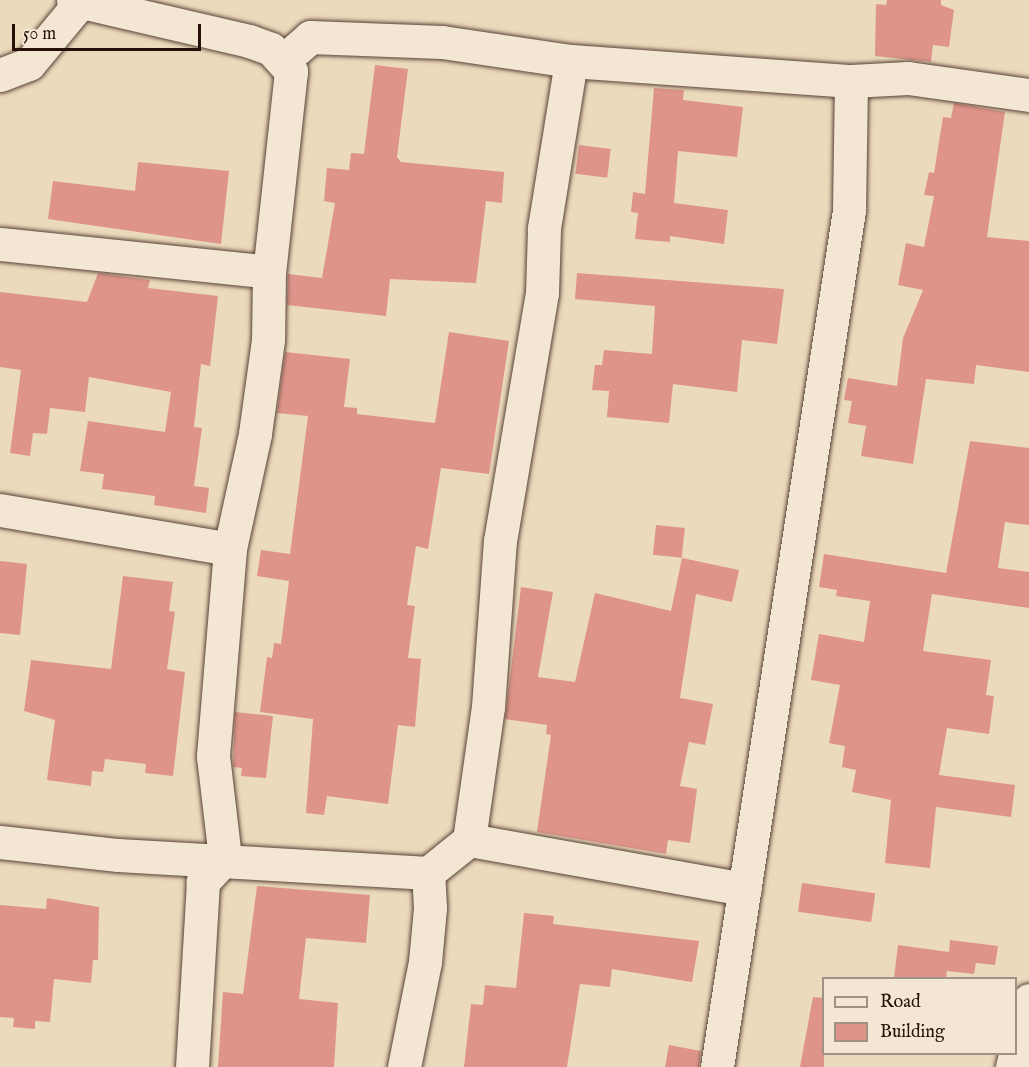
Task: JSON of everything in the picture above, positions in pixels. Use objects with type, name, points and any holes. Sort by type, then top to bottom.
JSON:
[{"type":"street","points":[[0,75],[29,64],[75,2],[249,41],[271,49],[284,60],[291,70],[293,89],[269,272],[268,340],[255,434],[230,549],[213,756],[225,858],[203,882],[192,1067]]},
{"type":"street","points":[[284,60],[310,37],[442,42],[571,61],[851,81],[908,78],[1029,95]]},
{"type":"street","points":[[0,842],[118,855],[225,858],[428,873],[469,840],[488,707],[500,541],[542,293],[544,228],[571,61]]},
{"type":"street","points":[[717,1067],[849,210],[851,81]]},
{"type":"street","points":[[0,244],[269,272]]},
{"type":"street","points":[[0,510],[230,549]]},
{"type":"street","points":[[469,840],[745,889]]},
{"type":"street","points":[[404,1067],[425,962],[430,908],[428,873]]},
{"type":"street","points":[[1017,1047],[1029,1000]]},
{"type":"building","points":[[887,0],[941,0],[941,5],[954,10],[949,47],[933,45],[931,62],[875,56],[876,4],[886,5]]},
{"type":"building","points":[[375,65],[408,69],[397,157],[401,162],[504,172],[502,203],[486,201],[476,283],[390,279],[386,316],[287,305],[288,274],[322,278],[335,203],[324,201],[327,168],[349,170],[351,153],[364,154]]},
{"type":"building","points":[[654,88],[684,90],[683,100],[743,107],[737,157],[678,151],[674,203],[728,210],[724,244],[670,236],[670,242],[635,239],[638,213],[631,212],[633,192],[645,194]]},
{"type":"building","points":[[954,103],[1005,112],[987,237],[1029,241],[1029,372],[976,365],[974,384],[926,379],[913,464],[861,456],[866,426],[848,423],[852,401],[844,400],[848,378],[897,386],[903,338],[923,290],[898,285],[906,243],[924,247],[934,196],[924,195],[929,172],[934,173],[943,117],[951,118]]},
{"type":"building","points":[[579,145],[611,149],[607,178],[575,174]]},
{"type":"building","points":[[138,162],[229,171],[221,244],[48,219],[53,181],[135,191]]},
{"type":"building","points":[[98,273],[150,280],[148,288],[218,296],[210,366],[201,364],[194,427],[202,428],[194,486],[209,488],[206,513],[154,505],[155,496],[102,489],[104,474],[80,471],[88,421],[165,432],[171,392],[89,377],[85,412],[50,408],[47,434],[33,433],[30,456],[10,453],[21,370],[0,367],[0,292],[87,302]]},
{"type":"building","points":[[577,273],[784,289],[777,344],[742,340],[737,392],[673,384],[669,423],[607,417],[609,391],[592,390],[595,365],[602,365],[604,350],[652,354],[655,306],[575,299]]},
{"type":"building","points":[[449,332],[509,341],[489,474],[441,468],[428,549],[416,546],[407,605],[415,606],[408,658],[421,659],[415,727],[398,725],[388,804],[327,796],[324,815],[306,813],[313,719],[260,712],[267,657],[272,658],[274,643],[281,644],[289,581],[257,576],[261,550],[290,554],[308,416],[277,413],[285,352],[350,359],[344,407],[357,408],[357,414],[435,423]]},
{"type":"building","points":[[970,441],[1029,448],[1029,525],[1005,522],[998,568],[1029,572],[1029,608],[932,594],[923,651],[991,660],[986,695],[994,696],[989,734],[947,728],[939,775],[1015,785],[1011,817],[936,807],[930,868],[885,863],[891,800],[852,792],[856,770],[842,767],[845,746],[829,743],[840,685],[811,680],[819,634],[864,642],[870,601],[836,596],[837,590],[819,587],[824,554],[946,573]]},
{"type":"building","points":[[656,525],[685,528],[682,558],[653,555]]},
{"type":"building","points":[[682,558],[739,570],[732,602],[696,594],[680,698],[713,704],[705,745],[689,742],[680,786],[697,789],[690,843],[668,840],[666,854],[537,832],[551,735],[546,734],[547,725],[505,719],[521,587],[553,592],[538,677],[575,682],[595,593],[671,611]]},
{"type":"building","points":[[0,561],[27,564],[20,635],[0,633]]},
{"type":"building","points":[[123,576],[173,582],[169,611],[175,612],[167,669],[185,672],[173,776],[145,773],[146,764],[105,759],[103,772],[92,771],[91,786],[47,780],[55,720],[24,711],[31,660],[111,669]]},
{"type":"building","points":[[235,712],[273,716],[266,778],[241,776],[242,768],[233,767]]},
{"type":"building","points":[[802,883],[875,893],[871,922],[798,912]]},
{"type":"building","points":[[257,886],[370,895],[366,943],[306,938],[299,999],[338,1003],[334,1067],[218,1067],[223,992],[243,994]]},
{"type":"building","points":[[47,898],[99,907],[98,960],[93,960],[91,983],[54,979],[50,1022],[35,1021],[35,1029],[13,1027],[14,1018],[0,1017],[0,905],[46,909]]},
{"type":"building","points":[[524,913],[554,916],[553,924],[699,941],[692,982],[612,969],[610,987],[580,984],[567,1067],[464,1067],[471,1004],[483,1005],[485,985],[516,988]]},
{"type":"building","points":[[950,940],[998,946],[995,965],[976,963],[974,974],[947,971],[946,977],[894,977],[898,945],[949,952]]},
{"type":"building","points":[[813,997],[822,998],[824,1067],[800,1067]]},
{"type":"building","points":[[669,1045],[701,1051],[699,1067],[665,1067]]}]
